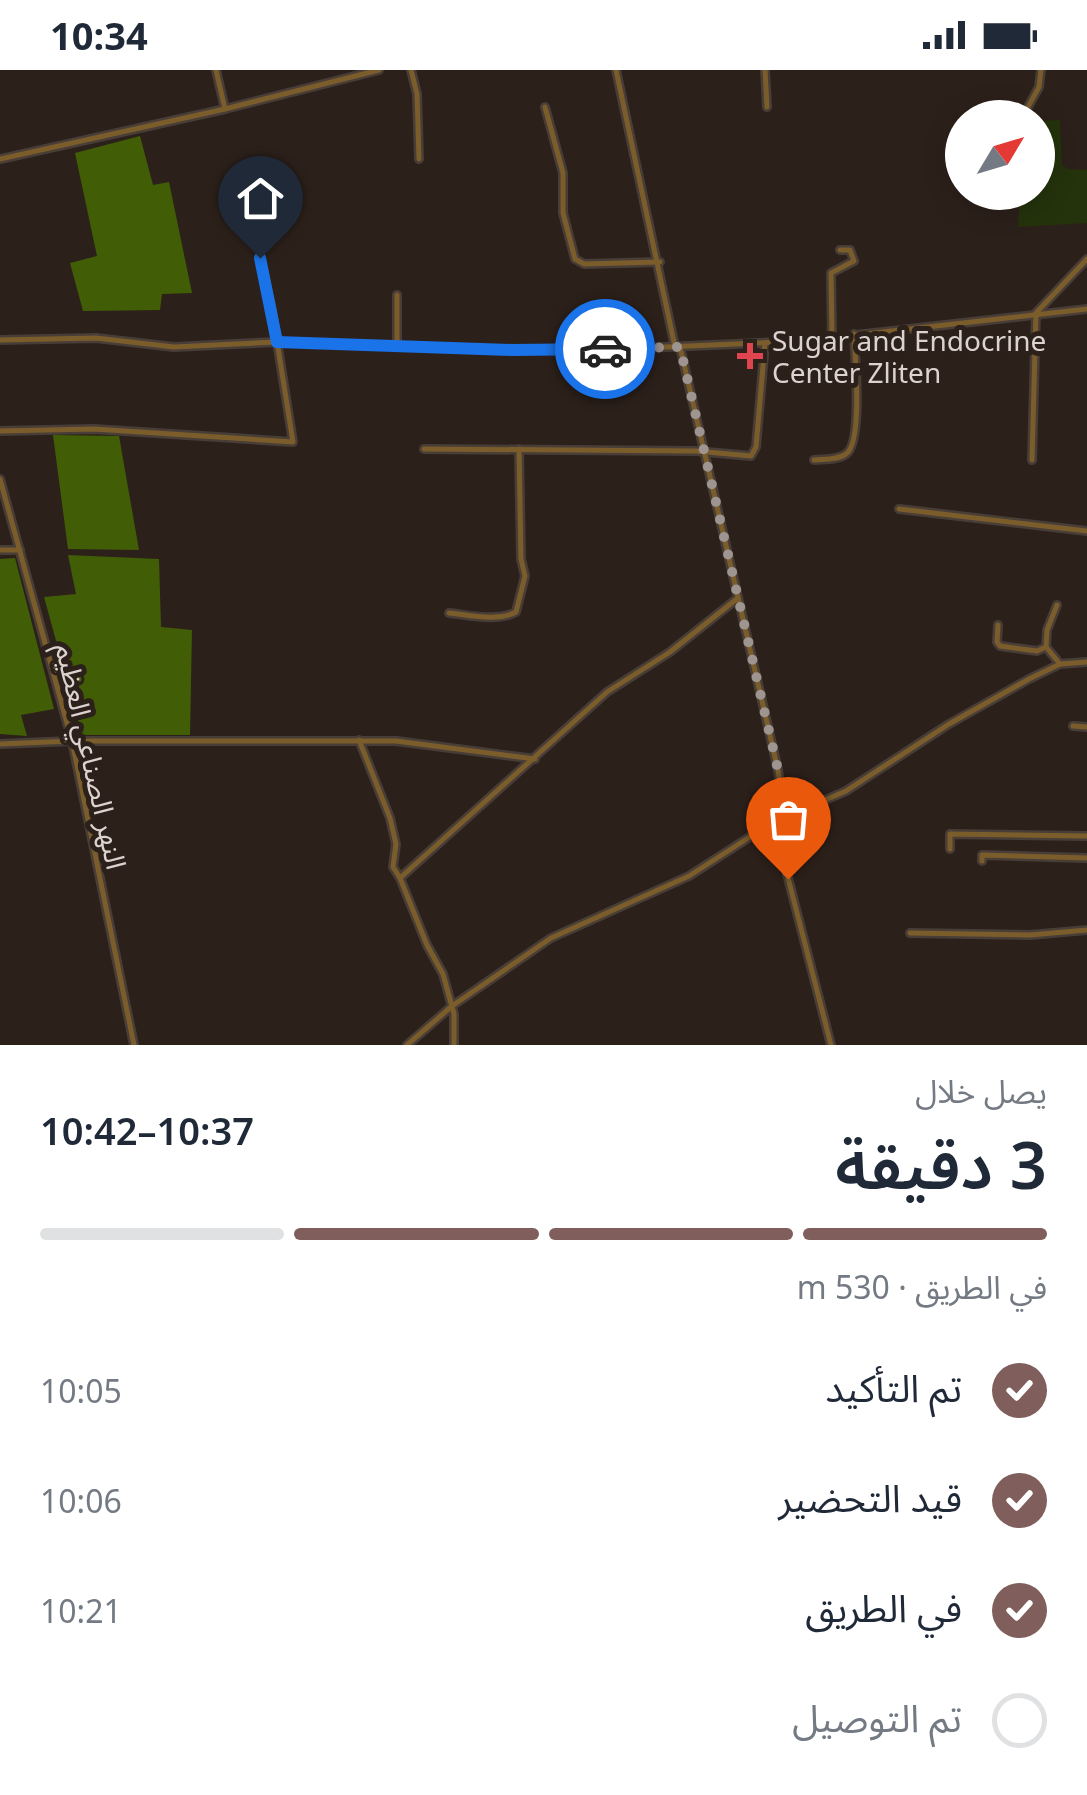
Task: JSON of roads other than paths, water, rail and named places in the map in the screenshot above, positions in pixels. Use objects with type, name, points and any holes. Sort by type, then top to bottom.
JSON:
[{"type":"street","points":[[216,70],[226,109]]},
{"type":"street","points":[[0,159],[379,70]]},
{"type":"street","points":[[411,70],[417,94],[419,159]]},
{"type":"street","points":[[616,70],[778,770],[785,818],[786,870],[831,1045]]},
{"type":"street","points":[[765,70],[767,107]]},
{"type":"street","points":[[1032,100],[1039,87],[1041,70]]},
{"type":"street","points":[[545,107],[563,174],[562,213],[575,259],[584,264],[660,262]]},
{"type":"street","points":[[832,337],[831,273],[854,261],[850,250],[840,250]]},
{"type":"street","points":[[0,431],[148,431],[293,442],[260,258]]},
{"type":"street","points":[[1032,460],[1036,313],[1087,259]]},
{"type":"street","points":[[396,345],[397,295]]},
{"type":"street","points":[[0,340],[96,338],[174,347],[277,342],[512,350],[678,347],[832,337],[1087,309]]},
{"type":"street","points":[[814,460],[844,455],[852,447],[854,334]]},
{"type":"street","points":[[424,449],[703,452],[744,456],[754,453],[765,343]]},
{"type":"street","points":[[448,614],[512,616],[516,612],[525,576],[521,559],[519,449]]},
{"type":"street","name":"النهر الصناعي العظيم","points":[[0,479],[72,740],[134,1045]]},
{"type":"street","points":[[899,509],[1087,531]]},
{"type":"street","points":[[0,550],[20,550]]},
{"type":"street","points":[[400,878],[608,692],[670,652],[738,598]]},
{"type":"street","points":[[1056,605],[1046,630],[1046,648],[1060,664]]},
{"type":"street","points":[[998,626],[1000,646],[1037,651],[1046,648]]},
{"type":"street","points":[[407,1045],[452,1006],[537,946],[689,876],[785,818],[858,784],[949,724],[1060,664],[1087,662]]},
{"type":"street","points":[[1074,726],[1087,727]]},
{"type":"street","points":[[0,744],[72,740],[359,740],[429,743],[535,760]]},
{"type":"street","points":[[359,740],[390,818],[396,844],[392,867],[443,974],[452,1006],[454,1045]]},
{"type":"street","points":[[950,849],[950,834],[1087,836]]},
{"type":"street","points":[[982,861],[982,855],[1087,858]]},
{"type":"street","points":[[910,933],[1016,936],[1087,930]]},
{"type":"place","name":"Sugar and Endocrine Center Zliten","points":[[750,356]]}]
